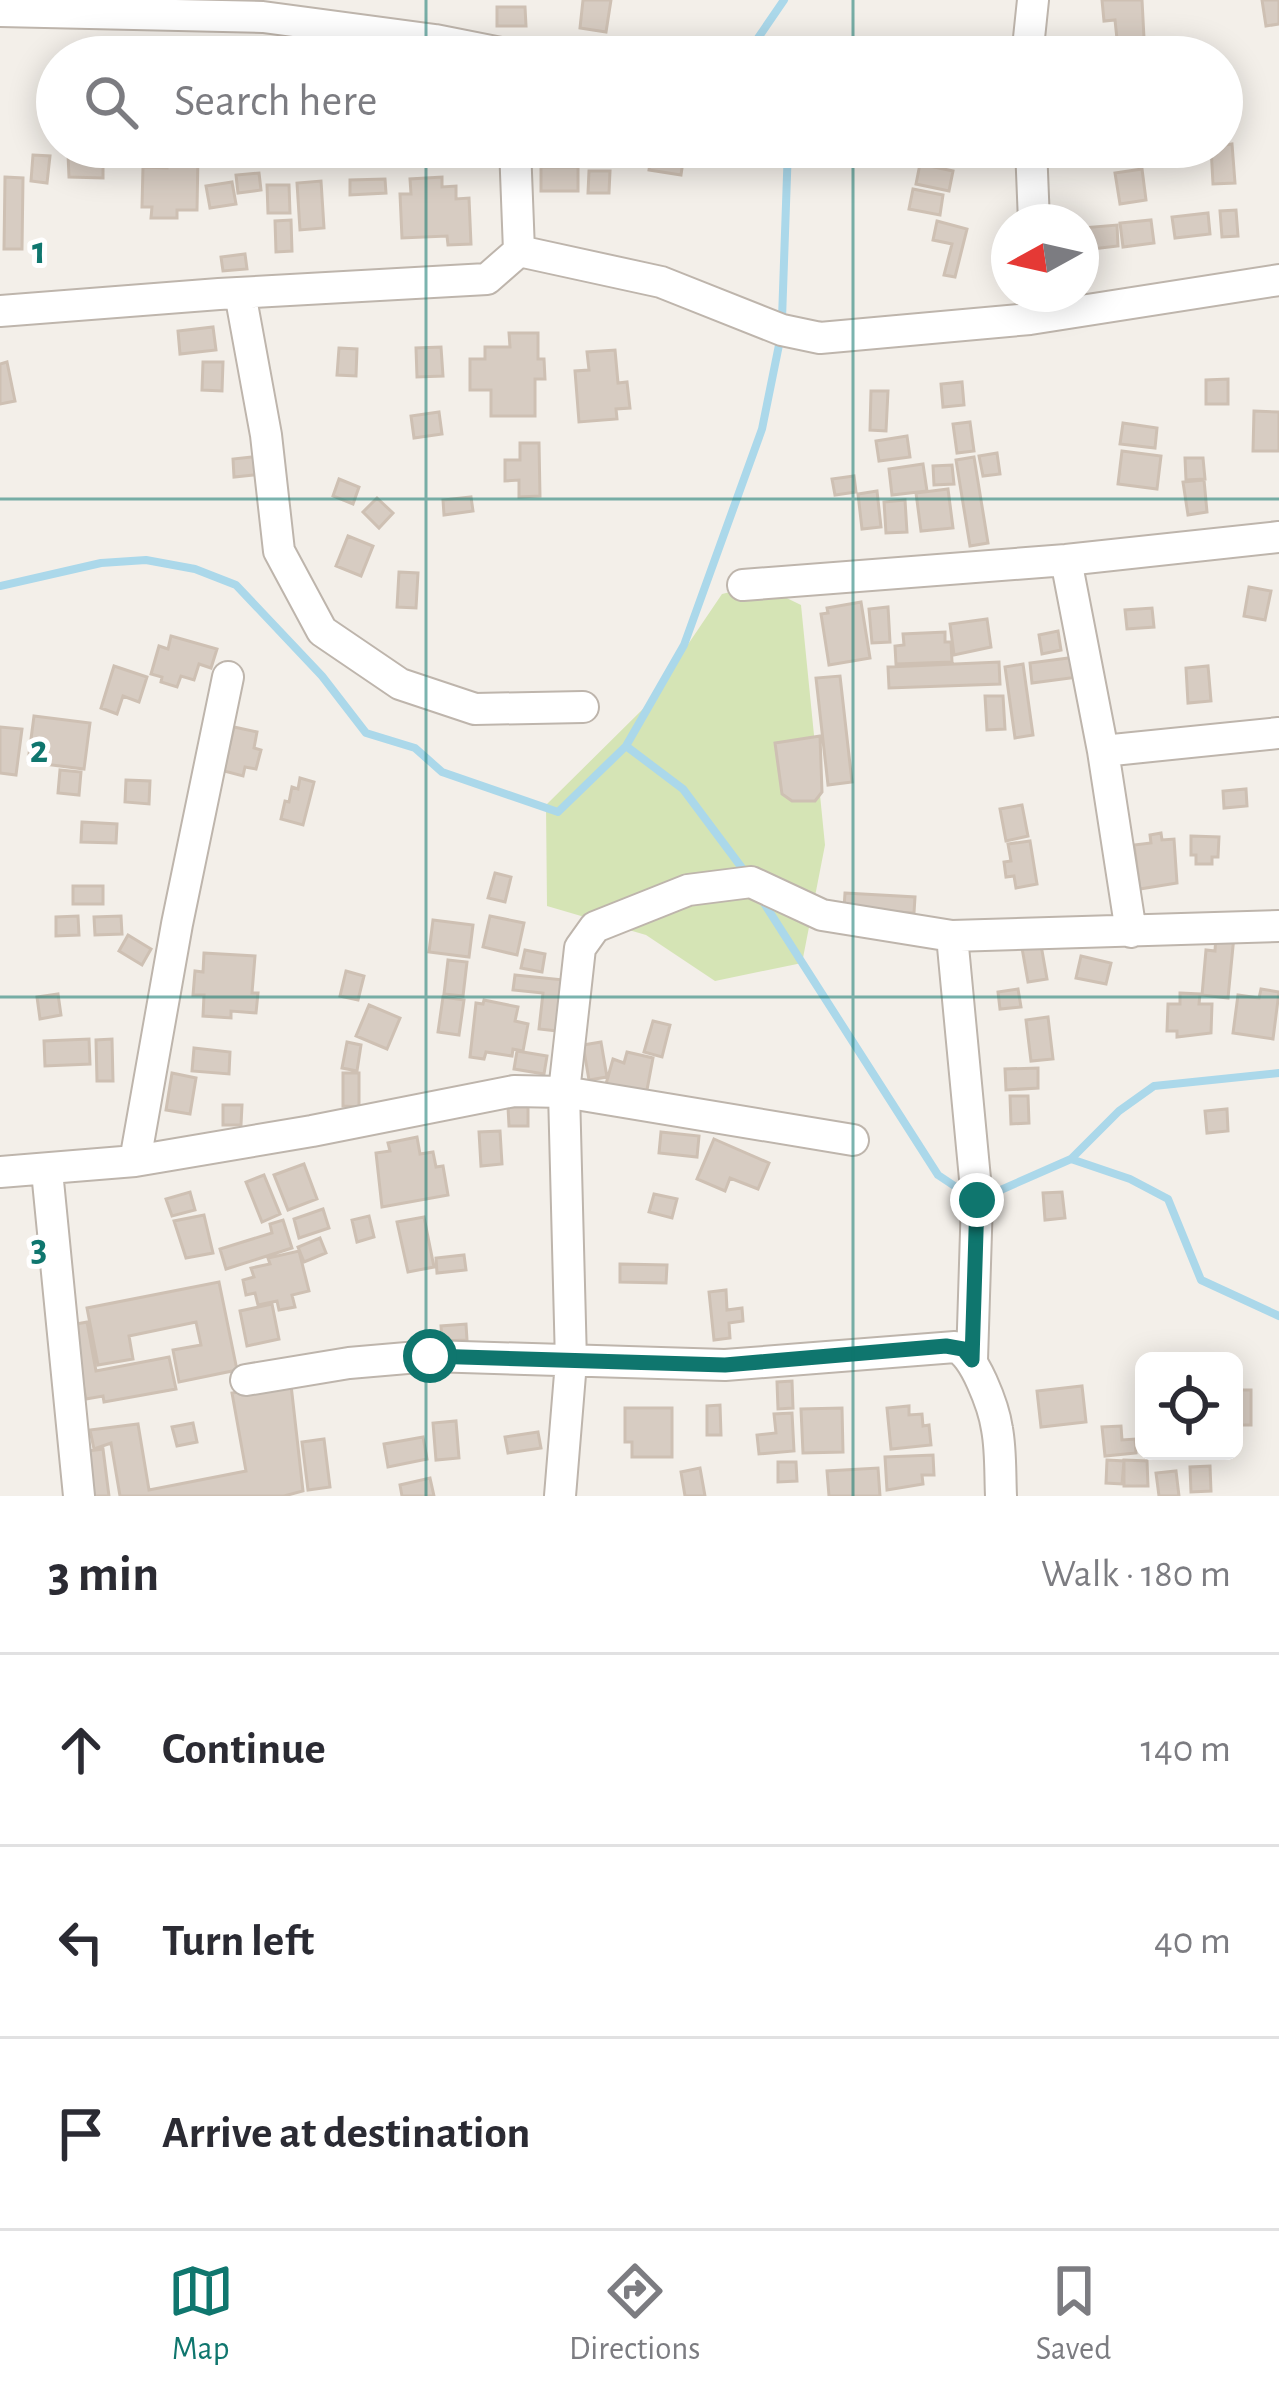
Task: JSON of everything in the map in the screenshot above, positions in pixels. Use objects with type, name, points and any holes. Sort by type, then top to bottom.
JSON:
[{"type":"street","points":[[1029,36],[1033,0]]},
{"type":"street","points":[[0,11],[136,7],[263,17],[405,36]]},
{"type":"street","points":[[516,168],[519,251]]},
{"type":"street","points":[[1032,168],[1033,204]]},
{"type":"street","points":[[0,311],[487,279],[519,251]]},
{"type":"street","points":[[519,251],[661,282],[782,330],[820,338],[996,312]]},
{"type":"street","points":[[1099,300],[1279,280]]},
{"type":"street","points":[[239,293],[266,435],[279,550],[322,631],[400,684],[475,709],[583,707]]},
{"type":"street","points":[[743,585],[1066,560],[1279,537]]},
{"type":"street","points":[[1066,560],[1131,932]]},
{"type":"street","points":[[134,1161],[228,677]]},
{"type":"street","points":[[1103,751],[1279,733]]},
{"type":"street","points":[[560,1496],[572,1362],[564,1092],[580,947],[595,927],[688,890],[751,883],[822,915],[952,936],[1279,926]]},
{"type":"street","points":[[952,936],[977,1200],[972,1360]]},
{"type":"street","points":[[0,1172],[134,1161],[494,1094],[564,1092],[854,1140]]},
{"type":"street","points":[[47,1171],[79,1496]]},
{"type":"street","points":[[246,1380],[430,1356],[725,1365],[946,1346],[963,1349],[972,1360],[997,1426],[1000,1496]]},
{"type":"green space","points":[[760,585],[801,605],[825,845],[802,963],[715,981],[646,935],[547,906],[546,805],[647,705],[722,594]]},
{"type":"building","points":[[583,0],[611,0],[606,32],[580,28]]},
{"type":"building","points":[[1102,0],[1142,0],[1144,36],[1117,36],[1115,20],[1104,21]]},
{"type":"building","points":[[1262,0],[1279,0],[1279,24],[1266,26]]},
{"type":"building","points":[[497,7],[525,7],[526,26],[497,26]]},
{"type":"building","points":[[36,155],[36,168],[49,168],[47,183],[31,181]]},
{"type":"building","points":[[69,168],[103,168],[103,178],[69,177]]},
{"type":"building","points":[[143,168],[198,168],[197,210],[177,210],[177,218],[151,218],[152,207],[142,207]]},
{"type":"building","points":[[541,168],[578,168],[578,191],[541,191]]},
{"type":"building","points":[[649,168],[682,168],[681,175]]},
{"type":"building","points":[[919,168],[953,171],[949,191],[916,184]]},
{"type":"building","points":[[1212,168],[1234,168],[1235,183],[1213,184]]},
{"type":"building","points":[[1142,169],[1146,200],[1120,204],[1115,173]]},
{"type":"building","points":[[589,171],[610,171],[609,193],[588,193]]},
{"type":"building","points":[[259,173],[261,190],[238,193],[236,175]]},
{"type":"building","points":[[5,177],[23,178],[22,249],[4,249]]},
{"type":"building","points":[[442,177],[442,187],[456,186],[456,199],[469,198],[471,244],[448,245],[447,236],[402,238],[400,194],[411,194],[410,179]]},
{"type":"building","points":[[385,179],[386,193],[350,195],[350,180]]},
{"type":"building","points":[[321,181],[324,228],[300,230],[297,183]]},
{"type":"building","points":[[232,182],[236,204],[210,208],[206,186]]},
{"type":"building","points":[[267,185],[289,185],[290,213],[268,213]]},
{"type":"building","points":[[913,189],[943,195],[940,215],[909,209]]},
{"type":"building","points":[[1236,210],[1238,236],[1222,237],[1220,211]]},
{"type":"building","points":[[1208,213],[1210,234],[1175,238],[1172,217]]},
{"type":"building","points":[[291,220],[292,251],[276,252],[275,221]]},
{"type":"building","points":[[1151,220],[1154,243],[1123,247],[1120,223]]},
{"type":"building","points":[[937,221],[967,229],[955,277],[944,275],[952,244],[933,240]]},
{"type":"building","points":[[1117,225],[1118,246],[1099,248],[1099,226]]},
{"type":"building","points":[[245,254],[247,269],[223,271],[221,257]]},
{"type":"building","points":[[213,327],[216,350],[180,354],[178,331]]},
{"type":"building","points":[[509,333],[538,333],[538,359],[544,359],[545,379],[535,379],[535,416],[491,416],[491,390],[470,390],[470,359],[485,359],[485,347],[510,347]]},
{"type":"building","points":[[441,347],[443,376],[417,377],[416,348]]},
{"type":"building","points":[[339,348],[357,349],[356,376],[337,375]]},
{"type":"building","points":[[615,350],[618,383],[627,382],[630,408],[616,409],[617,419],[579,422],[575,371],[589,370],[587,352]]},
{"type":"building","points":[[7,362],[15,401],[0,404],[0,364]]},
{"type":"building","points":[[203,362],[223,362],[222,391],[202,390]]},
{"type":"building","points":[[1228,379],[1228,404],[1206,404],[1206,380]]},
{"type":"building","points":[[962,382],[964,405],[943,407],[941,384]]},
{"type":"building","points":[[871,391],[888,391],[886,431],[870,430]]},
{"type":"building","points":[[1254,411],[1279,412],[1279,451],[1253,451]]},
{"type":"building","points":[[439,412],[442,434],[414,438],[411,416]]},
{"type":"building","points":[[970,422],[974,451],[957,453],[953,424]]},
{"type":"building","points":[[1123,423],[1157,428],[1155,448],[1120,444]]},
{"type":"building","points":[[907,436],[910,457],[879,461],[876,441]]},
{"type":"building","points":[[520,443],[539,443],[540,496],[519,497],[519,480],[505,481],[505,460],[520,460]]},
{"type":"building","points":[[1122,451],[1161,456],[1157,489],[1118,484]]},
{"type":"building","points":[[997,453],[1000,474],[983,476],[979,456]]},
{"type":"building","points":[[261,456],[263,474],[234,477],[233,459]]},
{"type":"building","points":[[974,457],[988,543],[970,546],[956,460]]},
{"type":"building","points":[[1185,458],[1203,458],[1205,479],[1186,480]]},
{"type":"building","points":[[923,464],[927,491],[892,495],[889,469]]},
{"type":"building","points":[[952,465],[954,484],[934,485],[933,466]]},
{"type":"building","points":[[854,476],[856,492],[835,495],[832,479]]},
{"type":"building","points":[[339,479],[359,487],[353,504],[333,496]]},
{"type":"building","points":[[1204,480],[1207,512],[1188,515],[1183,482]]},
{"type":"building","points":[[948,489],[953,528],[921,531],[916,493]]},
{"type":"building","points":[[877,491],[881,527],[862,529],[858,494]]},
{"type":"building","points":[[471,497],[473,511],[444,515],[443,500]]},
{"type":"building","points":[[377,498],[393,513],[379,528],[363,512]]},
{"type":"building","points":[[905,500],[907,532],[886,533],[884,502]]},
{"type":"building","points":[[348,536],[373,546],[361,576],[336,566]]},
{"type":"building","points":[[399,572],[418,573],[416,608],[397,607]]},
{"type":"building","points":[[1249,587],[1271,591],[1265,620],[1244,616]]},
{"type":"building","points":[[861,602],[870,658],[829,665],[821,614],[828,613],[827,608]]},
{"type":"building","points":[[888,607],[890,642],[872,643],[869,609]]},
{"type":"building","points":[[1152,608],[1154,627],[1127,629],[1125,610]]},
{"type":"building","points":[[987,619],[991,647],[954,655],[950,624]]},
{"type":"building","points":[[1058,631],[1061,650],[1042,654],[1039,635]]},
{"type":"building","points":[[945,632],[952,662],[896,664],[895,646],[904,645],[903,634]]},
{"type":"building","points":[[171,636],[217,649],[211,668],[199,664],[194,680],[181,676],[177,687],[151,674],[159,646],[168,649]]},
{"type":"building","points":[[1076,657],[1078,677],[1032,683],[1030,663]]},
{"type":"building","points":[[999,662],[1000,684],[889,688],[888,667]]},
{"type":"building","points":[[1023,664],[1033,735],[1015,738],[1005,667]]},
{"type":"building","points":[[114,666],[147,677],[139,702],[123,696],[117,714],[101,708]]},
{"type":"building","points":[[1208,666],[1211,701],[1188,703],[1186,668]]},
{"type":"building","points":[[840,676],[852,782],[828,785],[816,678]]},
{"type":"building","points":[[985,696],[1003,696],[1005,729],[987,730]]},
{"type":"building","points":[[34,716],[90,723],[84,769],[28,762]]},
{"type":"building","points":[[0,727],[22,729],[16,775],[0,773]]},
{"type":"building","points":[[234,727],[257,732],[254,748],[261,750],[256,769],[245,767],[243,776],[224,771]]},
{"type":"building","points":[[820,736],[822,792],[815,801],[792,801],[782,794],[775,743]]},
{"type":"building","points":[[60,770],[81,772],[79,795],[58,793]]},
{"type":"building","points":[[300,778],[314,782],[303,825],[281,819],[285,801],[289,802],[292,787],[298,789]]},
{"type":"building","points":[[126,780],[150,781],[149,804],[125,802]]},
{"type":"building","points":[[1246,789],[1247,806],[1224,808],[1223,791]]},
{"type":"building","points":[[1022,805],[1028,836],[1006,841],[1000,809]]},
{"type":"building","points":[[82,822],[117,824],[116,843],[81,842]]},
{"type":"building","points":[[1161,833],[1162,840],[1174,839],[1177,883],[1140,889],[1134,845],[1151,843],[1150,835]]},
{"type":"building","points":[[1191,836],[1219,837],[1218,857],[1212,857],[1212,864],[1196,864]]},
{"type":"building","points":[[1030,841],[1037,884],[1016,888],[1014,876],[1006,877],[1004,862],[1011,861],[1008,844]]},
{"type":"building","points":[[495,873],[511,877],[505,902],[488,898]]},
{"type":"building","points":[[73,886],[103,886],[103,904],[73,904]]},
{"type":"building","points":[[845,893],[915,897],[914,913],[844,909]]},
{"type":"building","points":[[78,916],[79,935],[56,936],[56,917]]},
{"type":"building","points":[[121,916],[122,934],[95,935],[94,917]]},
{"type":"building","points":[[490,916],[524,923],[517,955],[483,947]]},
{"type":"building","points":[[433,920],[473,925],[469,957],[429,952]]},
{"type":"building","points":[[1216,934],[1234,936],[1228,998],[1202,995],[1206,950],[1215,951]]},
{"type":"building","points":[[128,935],[151,949],[142,965],[119,951]]},
{"type":"building","points":[[1041,945],[1047,979],[1028,982],[1022,948]]},
{"type":"building","points":[[525,950],[545,954],[542,972],[521,968]]},
{"type":"building","points":[[204,953],[255,956],[252,993],[258,993],[256,1013],[203,1016],[204,995],[193,995],[195,971],[203,972]]},
{"type":"building","points":[[1081,956],[1111,963],[1106,984],[1076,978]]},
{"type":"building","points":[[448,960],[467,962],[463,996],[444,994]]},
{"type":"building","points":[[346,971],[364,976],[358,1000],[340,996]]},
{"type":"building","points":[[515,975],[564,980],[558,1031],[539,1029],[543,993],[513,990]]},
{"type":"building","points":[[1018,989],[1021,1007],[1000,1009],[998,992]]},
{"type":"building","points":[[1261,989],[1279,992],[1273,1039],[1233,1033],[1238,995],[1259,998]]},
{"type":"building","points":[[1180,993],[1200,994],[1199,1004],[1212,1004],[1211,1033],[1177,1037],[1177,1031],[1167,1031],[1168,1004],[1180,1004]]},
{"type":"building","points":[[58,994],[61,1015],[40,1019],[37,997]]},
{"type":"building","points":[[443,997],[464,1000],[459,1035],[438,1032]]},
{"type":"building","points":[[484,1000],[518,1007],[515,1021],[528,1024],[523,1051],[513,1049],[512,1056],[486,1052],[484,1059],[470,1057],[476,1003]]},
{"type":"building","points":[[369,1005],[400,1018],[387,1049],[356,1036]]},
{"type":"building","points":[[1048,1017],[1053,1059],[1031,1061],[1026,1020]]},
{"type":"building","points":[[653,1021],[670,1025],[662,1057],[644,1052]]},
{"type":"building","points":[[89,1039],[90,1064],[45,1066],[44,1041]]},
{"type":"building","points":[[112,1039],[113,1081],[97,1081],[96,1040]]},
{"type":"building","points":[[347,1042],[361,1045],[357,1071],[342,1068]]},
{"type":"building","points":[[601,1042],[607,1077],[589,1080],[583,1045]]},
{"type":"building","points":[[194,1048],[230,1052],[229,1074],[192,1071]]},
{"type":"building","points":[[517,1051],[547,1056],[544,1074],[514,1069]]},
{"type":"building","points":[[627,1052],[653,1058],[646,1095],[606,1084],[613,1059],[624,1063]]},
{"type":"building","points":[[1038,1068],[1038,1088],[1006,1090],[1005,1069]]},
{"type":"building","points":[[172,1073],[196,1078],[190,1114],[166,1110]]},
{"type":"building","points":[[343,1073],[359,1073],[359,1107],[343,1106]]},
{"type":"building","points":[[1010,1096],[1028,1096],[1029,1123],[1011,1124]]},
{"type":"building","points":[[223,1105],[242,1105],[241,1125],[223,1125]]},
{"type":"building","points":[[508,1107],[528,1107],[528,1126],[509,1126]]},
{"type":"building","points":[[1227,1109],[1228,1131],[1207,1133],[1205,1111]]},
{"type":"building","points":[[500,1131],[502,1164],[481,1166],[479,1132]]},
{"type":"building","points":[[661,1132],[699,1136],[697,1157],[659,1153]]},
{"type":"building","points":[[417,1137],[420,1154],[433,1152],[436,1167],[443,1166],[448,1195],[382,1207],[376,1153],[390,1151],[388,1143]]},
{"type":"building","points":[[714,1139],[769,1163],[758,1189],[730,1178],[725,1191],[697,1179]]},
{"type":"building","points":[[304,1164],[317,1199],[288,1210],[274,1175]]},
{"type":"building","points":[[264,1175],[280,1214],[262,1222],[246,1182]]},
{"type":"building","points":[[190,1192],[195,1210],[172,1216],[166,1199]]},
{"type":"building","points":[[1062,1192],[1065,1218],[1045,1220],[1043,1193]]},
{"type":"building","points":[[654,1194],[677,1199],[672,1218],[649,1212]]},
{"type":"building","points":[[323,1209],[329,1228],[299,1238],[294,1219]]},
{"type":"building","points":[[204,1215],[213,1253],[186,1258],[174,1221]]},
{"type":"building","points":[[369,1216],[374,1237],[357,1242],[352,1220]]},
{"type":"building","points":[[424,1217],[434,1267],[408,1272],[397,1222]]},
{"type":"building","points":[[283,1220],[292,1248],[226,1269],[220,1249],[272,1233],[270,1224]]},
{"type":"building","points":[[320,1238],[326,1253],[304,1262],[298,1247]]},
{"type":"building","points":[[299,1251],[309,1291],[292,1295],[295,1307],[279,1310],[277,1301],[258,1305],[255,1293],[246,1295],[243,1280],[254,1277],[251,1268],[270,1264],[268,1258]]},
{"type":"building","points":[[464,1255],[466,1270],[437,1273],[436,1258]]},
{"type":"building","points":[[620,1264],[667,1265],[666,1283],[620,1282]]},
{"type":"building","points":[[219,1282],[237,1370],[179,1382],[173,1350],[201,1345],[196,1322],[129,1336],[133,1359],[98,1365],[87,1308]]},
{"type":"building","points":[[726,1290],[727,1310],[742,1308],[743,1321],[729,1323],[730,1338],[714,1340],[709,1292]]},
{"type":"building","points":[[272,1304],[279,1339],[247,1346],[240,1311]]},
{"type":"building","points":[[87,1322],[96,1371],[169,1357],[176,1389],[104,1402],[103,1396],[86,1399],[71,1325]]},
{"type":"building","points":[[466,1324],[467,1340],[442,1341],[441,1326]]},
{"type":"building","points":[[792,1381],[793,1408],[778,1409],[777,1382]]},
{"type":"building","points":[[291,1385],[303,1491],[284,1496],[120,1496],[111,1443],[94,1449],[90,1430],[138,1424],[149,1490],[246,1471],[232,1393]]},
{"type":"building","points":[[1082,1386],[1086,1422],[1041,1427],[1037,1391]]},
{"type":"building","points":[[1243,1390],[1251,1390],[1251,1425],[1243,1425]]},
{"type":"building","points":[[720,1405],[721,1435],[707,1435],[707,1406]]},
{"type":"building","points":[[909,1406],[909,1415],[922,1414],[923,1426],[929,1425],[931,1445],[891,1449],[887,1408]]},
{"type":"building","points":[[625,1408],[672,1408],[672,1457],[632,1457],[632,1442],[625,1442]]},
{"type":"building","points":[[842,1408],[843,1452],[803,1453],[801,1409]]},
{"type":"building","points":[[792,1413],[794,1451],[759,1454],[757,1435],[776,1433],[774,1414]]},
{"type":"building","points":[[456,1421],[459,1458],[436,1460],[433,1423]]},
{"type":"building","points":[[193,1423],[197,1442],[177,1446],[172,1427]]},
{"type":"building","points":[[1121,1426],[1122,1440],[1135,1439],[1135,1453],[1105,1456],[1102,1427]]},
{"type":"building","points":[[538,1432],[541,1448],[508,1453],[505,1437]]},
{"type":"building","points":[[423,1437],[427,1459],[388,1467],[384,1444]]},
{"type":"building","points":[[324,1439],[330,1487],[308,1490],[302,1442]]},
{"type":"building","points":[[103,1449],[109,1496],[94,1496],[88,1451]]},
{"type":"building","points":[[933,1455],[934,1475],[922,1475],[923,1484],[887,1490],[885,1457]]},
{"type":"building","points":[[1107,1460],[1124,1461],[1122,1484],[1106,1483]]},
{"type":"building","points":[[1124,1460],[1147,1461],[1148,1486],[1124,1486]]},
{"type":"building","points":[[778,1462],[796,1462],[797,1481],[778,1482]]},
{"type":"building","points":[[1210,1466],[1211,1491],[1191,1492],[1190,1467]]},
{"type":"building","points":[[700,1468],[705,1496],[685,1496],[681,1472]]},
{"type":"building","points":[[878,1468],[880,1496],[829,1496],[827,1471]]},
{"type":"building","points":[[1176,1471],[1179,1496],[1159,1496],[1156,1473]]},
{"type":"building","points":[[430,1478],[434,1496],[402,1496],[400,1485]]},
{"type":"waterway","points":[[759,36],[784,0]]},
{"type":"waterway","points":[[782,319],[787,168]]},
{"type":"waterway","points":[[0,586],[101,563],[146,560],[195,569],[236,585],[322,676],[366,733],[415,748],[442,772],[558,812],[626,746],[684,645],[762,429],[780,340]]},
{"type":"waterway","points":[[626,746],[683,789],[745,872]]},
{"type":"waterway","points":[[762,900],[938,1175],[968,1195]]},
{"type":"waterway","points":[[987,1196],[1071,1159],[1119,1111],[1154,1086],[1279,1073]]},
{"type":"waterway","points":[[1071,1159],[1130,1179],[1168,1199],[1201,1280],[1279,1316]]},
{"type":"route","points":[[430,1356],[725,1365],[946,1346],[963,1349],[972,1360],[977,1200]]}]
